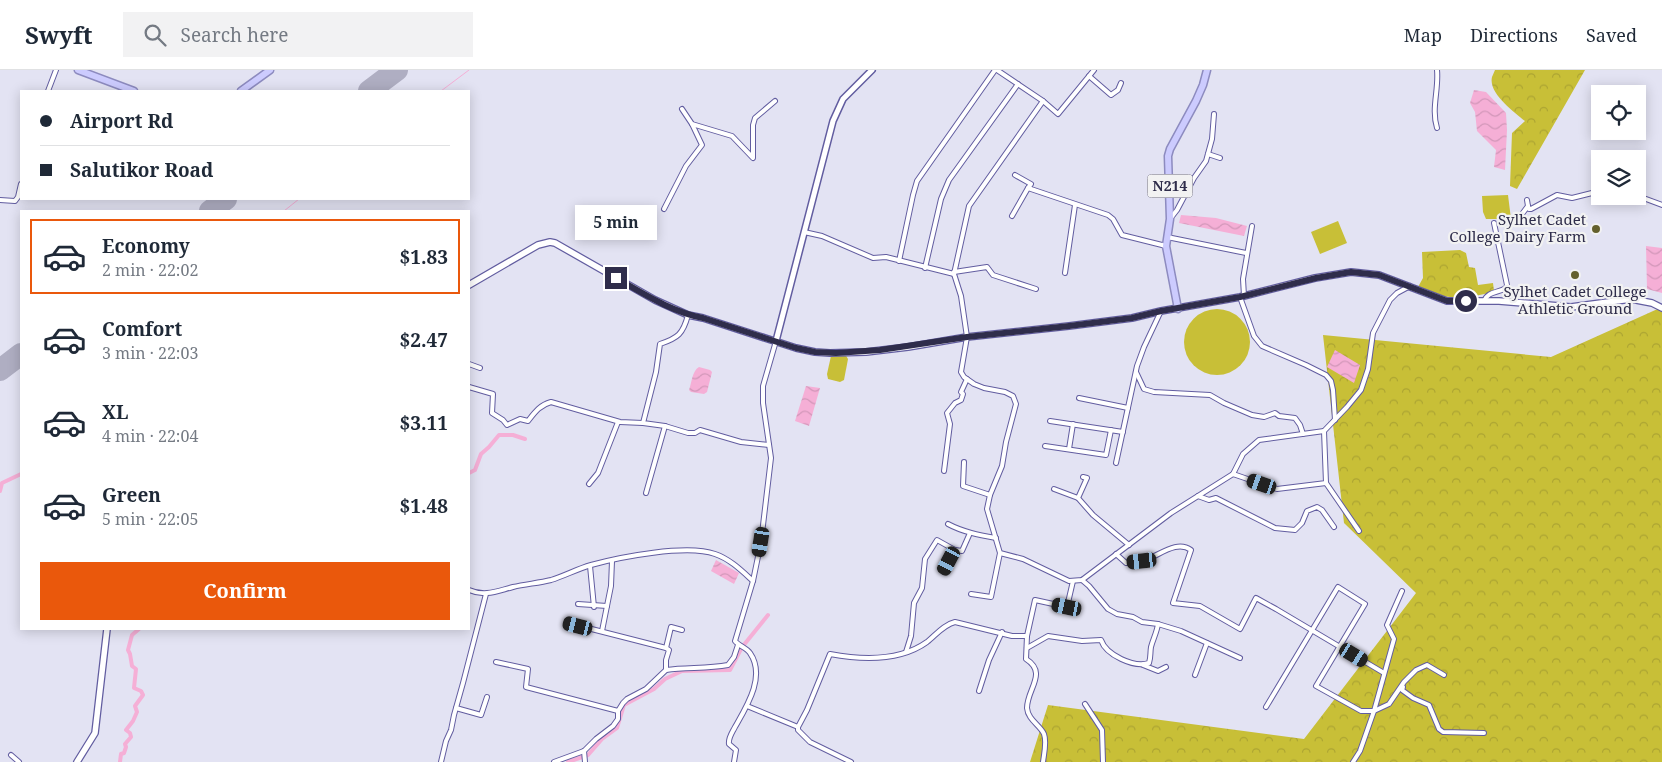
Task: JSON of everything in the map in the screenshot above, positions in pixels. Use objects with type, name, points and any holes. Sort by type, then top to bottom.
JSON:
[{"type":"highway","points":[[78,70],[131,90]]},
{"type":"highway","points":[[242,90],[270,70]]},
{"type":"highway","name":"N214","points":[[1178,309],[1166,246],[1170,219],[1168,156],[1203,85],[1207,70]]},
{"type":"main road","points":[[470,284],[538,245],[550,242],[555,243],[655,300],[688,315],[815,352],[836,353],[880,350],[967,337],[1114,320],[1178,309],[1351,272],[1379,275],[1447,301],[1530,302],[1571,307],[1631,299],[1652,302],[1662,308]]},
{"type":"main road","points":[[78,762],[95,732],[107,630]]},
{"type":"street","points":[[48,90],[56,70]]},
{"type":"street","points":[[734,762],[736,750],[730,744],[729,738],[747,706],[755,687],[756,667],[750,652],[735,641],[753,580],[761,542],[771,458],[763,403],[763,386],[833,121],[843,99],[872,70]]},
{"type":"street","points":[[899,261],[917,181],[996,70],[1043,101],[1058,114],[1094,70]]},
{"type":"street","points":[[1437,70],[1438,78],[1434,108],[1434,119],[1437,128]]},
{"type":"street","points":[[1089,76],[1111,95],[1118,90],[1121,83]]},
{"type":"street","points":[[925,268],[941,199],[950,180],[1018,84]]},
{"type":"street","points":[[692,124],[732,136],[753,158],[753,125],[755,118],[775,101]]},
{"type":"street","points":[[971,594],[990,597],[1000,553],[987,509],[990,495],[1002,466],[1016,404],[1012,396],[1004,392],[984,388],[960,372],[967,337],[961,296],[954,273],[968,206],[1043,101]]},
{"type":"street","points":[[664,209],[686,166],[702,145],[682,109]]},
{"type":"street","points":[[1170,219],[1194,178],[1204,165],[1212,139],[1214,114]]},
{"type":"street","points":[[1208,154],[1220,158]]},
{"type":"street","points":[[1012,216],[1031,184],[1016,175]]},
{"type":"street","points":[[0,200],[15,201],[20,188]]},
{"type":"street","points":[[1028,188],[1108,215],[1113,219],[1122,235],[1166,246]]},
{"type":"street","points":[[1527,200],[1529,209],[1531,209],[1557,196],[1572,198],[1591,193]]},
{"type":"street","points":[[1646,199],[1662,205]]},
{"type":"street","points":[[1065,273],[1075,205]]},
{"type":"street","points":[[1516,222],[1528,206]]},
{"type":"street","points":[[1484,301],[1485,297],[1489,294],[1504,290],[1507,284],[1494,223]]},
{"type":"street","points":[[1252,226],[1242,279],[1242,296],[1254,336],[1262,346],[1326,375],[1331,381],[1336,420]]},
{"type":"street","points":[[804,232],[822,236],[873,258],[886,257],[925,268],[954,273],[987,268],[993,275],[1036,289]]},
{"type":"street","points":[[1167,237],[1246,253]]},
{"type":"street","points":[[1000,553],[1023,559],[1062,578],[1073,581],[1082,580],[1171,513],[1233,474],[1243,454],[1259,440],[1324,431],[1336,420],[1361,390],[1368,369],[1373,333],[1382,313],[1396,293],[1410,286]]},
{"type":"street","points":[[1116,463],[1136,372],[1144,347],[1161,311]]},
{"type":"street","points":[[643,423],[656,372],[660,344],[680,335],[688,315]]},
{"type":"street","points":[[470,364],[480,368]]},
{"type":"street","points":[[1136,372],[1144,389],[1154,392],[1210,395],[1252,415],[1264,417],[1275,413],[1279,416],[1295,418],[1303,434]]},
{"type":"street","points":[[944,471],[950,424],[947,413],[955,403],[961,400],[963,394],[961,392],[967,378]]},
{"type":"street","points":[[470,387],[493,394],[492,412],[507,425],[520,419],[528,421],[537,409],[551,402],[618,422],[665,426],[688,433],[695,433],[700,430],[741,442],[769,445]]},
{"type":"street","points":[[1078,398],[1128,408]]},
{"type":"street","points":[[1050,421],[1123,432]]},
{"type":"street","points":[[589,484],[598,473],[618,422]]},
{"type":"street","points":[[1068,450],[1073,424]]},
{"type":"street","points":[[646,493],[665,426]]},
{"type":"street","points":[[1045,446],[1106,455],[1111,430]]},
{"type":"street","points":[[1324,431],[1326,483],[1359,531]]},
{"type":"street","points":[[964,462],[963,486],[990,495]]},
{"type":"street","points":[[1233,474],[1277,489],[1326,483]]},
{"type":"street","points":[[1078,498],[1087,478],[1083,477]]},
{"type":"street","points":[[1054,490],[1078,498],[1093,515],[1129,545]]},
{"type":"street","points":[[1198,496],[1209,500],[1216,498],[1275,528],[1295,530],[1302,523],[1308,511],[1317,507],[1322,510],[1334,527]]},
{"type":"street","points":[[948,524],[970,533],[996,538]]},
{"type":"street","points":[[906,652],[911,636],[914,603],[922,588],[926,560],[937,540],[955,550],[962,551],[970,533]]},
{"type":"street","points":[[1116,554],[1126,562],[1142,561],[1157,556],[1168,549],[1180,546],[1186,547],[1191,550],[1173,603],[1200,606],[1240,629],[1256,598],[1384,674]]},
{"type":"street","points":[[470,590],[486,594],[549,580],[625,556],[687,550],[715,554],[736,566],[753,580]]},
{"type":"street","points":[[944,572],[955,550]]},
{"type":"street","points":[[602,632],[612,586],[612,561]]},
{"type":"street","points":[[590,566],[594,606]]},
{"type":"street","points":[[1082,580],[1108,609],[1118,614],[1181,631],[1240,658]]},
{"type":"street","points":[[1043,762],[1046,739],[1044,733],[1030,718],[1027,710],[1037,673],[1036,667],[1026,659],[1027,636],[1035,600],[1067,607],[1073,581]]},
{"type":"street","points":[[1266,707],[1338,587],[1364,604],[1316,686],[1339,700],[1361,710],[1374,711],[1389,704],[1404,682],[1416,670],[1427,665],[1444,675]]},
{"type":"street","points":[[1352,762],[1360,750],[1374,711],[1394,639],[1387,625],[1402,591]]},
{"type":"street","points":[[441,762],[464,683],[486,594]]},
{"type":"street","points":[[578,604],[607,606]]},
{"type":"street","points":[[798,727],[830,654],[870,659],[906,652],[926,643],[948,625],[959,622],[1012,636],[1027,636]]},
{"type":"street","points":[[568,624],[666,648]]},
{"type":"street","points":[[1142,665],[1148,663],[1151,657],[1151,645],[1158,630],[1158,624]]},
{"type":"street","points":[[666,670],[669,650],[666,648],[671,627],[682,630]]},
{"type":"street","points":[[979,690],[989,660],[1002,632]]},
{"type":"street","points":[[1026,648],[1048,636],[1082,642],[1101,640],[1104,647],[1112,655],[1158,671],[1166,667]]},
{"type":"street","points":[[1195,675],[1207,643]]},
{"type":"street","points":[[554,762],[584,752],[596,739],[613,726],[618,719],[618,711],[627,699],[646,689],[666,670],[686,667],[711,668],[728,665],[734,657],[738,645]]},
{"type":"street","points":[[496,662],[528,669],[526,687],[618,711]]},
{"type":"street","points":[[1404,682],[1402,690],[1428,705],[1439,729],[1443,732],[1484,733]]},
{"type":"street","points":[[456,708],[481,715],[487,697]]},
{"type":"street","points":[[1085,704],[1102,730],[1103,762]]},
{"type":"street","points":[[747,706],[798,727],[798,730],[810,742],[851,762]]},
{"type":"street","points":[[584,752],[585,761]]},
{"type":"street","points":[[11,755],[19,762]]},
{"type":"green space","points":[[1495,70],[1585,70],[1517,189],[1510,186],[1512,133],[1525,121],[1498,96],[1492,83]]},
{"type":"green space","points":[[1508,195],[1511,219],[1486,219],[1483,212],[1482,196]]},
{"type":"green space","points":[[1338,221],[1347,243],[1320,254],[1311,232]]},
{"type":"green space","points":[[1460,250],[1466,253],[1469,267],[1475,268],[1478,285],[1493,283],[1494,291],[1474,296],[1450,297],[1436,295],[1418,287],[1423,278],[1422,252]]},
{"type":"green space","points":[[1662,307],[1662,762],[1030,762],[1048,705],[1304,739],[1416,593],[1344,523],[1323,335],[1551,357]]},
{"type":"green space","points":[[1217,309],[1230,312],[1240,319],[1247,329],[1250,342],[1247,355],[1240,365],[1230,372],[1217,375],[1204,372],[1194,365],[1187,355],[1184,342],[1187,329],[1194,319],[1204,312]]},
{"type":"green space","points":[[845,354],[848,359],[844,380],[840,382],[828,379],[827,374],[831,356]]},
{"type":"water","points":[[1474,90],[1486,92],[1506,113],[1505,170],[1494,167],[1496,150],[1477,131],[1475,112],[1470,103]]},
{"type":"water","points":[[1181,215],[1216,218],[1247,226],[1244,236],[1179,223]]},
{"type":"water","points":[[1646,246],[1662,248],[1662,293],[1647,289]]},
{"type":"water","points":[[1335,350],[1360,365],[1354,383],[1327,367]]},
{"type":"water","points":[[699,367],[712,372],[707,392],[704,394],[689,390],[694,374]]},
{"type":"water","points":[[806,386],[820,388],[809,426],[795,421]]},
{"type":"water","points":[[716,560],[739,573],[734,584],[711,571]]},
{"type":"waterway","points":[[442,90],[469,70]]},
{"type":"waterway","points":[[285,210],[298,200]]},
{"type":"waterway","points":[[470,472],[475,470],[481,454],[499,435],[513,435],[525,439]]},
{"type":"waterway","points":[[0,491],[2,483],[20,474]]},
{"type":"waterway","points":[[743,646],[768,615]]},
{"type":"waterway","points":[[120,762],[121,754],[124,753],[126,747],[125,744],[131,737],[130,733],[126,730],[137,712],[135,706],[143,695],[141,691],[134,688],[136,669],[132,666],[128,650],[132,635],[138,630]]},
{"type":"waterway","points":[[568,762],[588,755],[602,739],[617,728],[624,705],[654,689],[665,679],[682,671],[730,670],[741,649]]},
{"type":"runway","points":[[370,90],[397,70]]},
{"type":"runway","points":[[211,210],[225,200]]},
{"type":"runway","points":[[0,370],[20,355]]},
{"type":"place","name":"Sylhet Cadet College Dairy Farm","points":[[1596,229]]},
{"type":"place","name":"Sylhet Cadet College Athletic Ground","points":[[1575,275]]},
{"type":"route","points":[[616,278],[655,300],[688,315],[703,318],[796,348],[830,353],[908,347],[967,337],[1132,318],[1240,297],[1316,278],[1351,272],[1379,275],[1447,301],[1466,301]]}]
